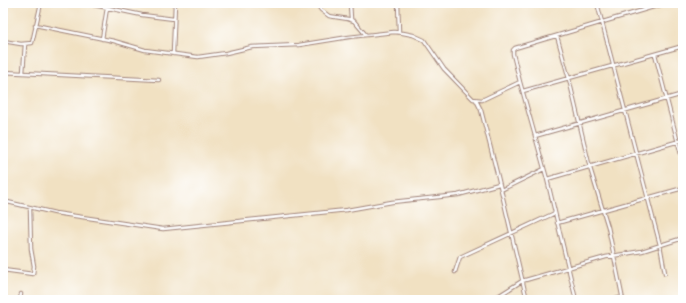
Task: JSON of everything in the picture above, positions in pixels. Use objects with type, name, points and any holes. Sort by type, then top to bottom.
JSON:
[{"type":"street","points":[[3,41],[25,44],[33,41],[35,25],[41,3]]},
{"type":"street","points":[[84,3],[142,15],[174,19]]},
{"type":"street","points":[[173,54],[175,3]]},
{"type":"street","points":[[316,3],[321,10],[329,16],[352,20],[357,23],[366,36]]},
{"type":"street","points":[[350,3],[352,20]]},
{"type":"street","points":[[398,3],[399,32]]},
{"type":"street","points":[[597,3],[635,154],[660,245],[665,274]]},
{"type":"street","points":[[576,300],[547,179],[513,54],[514,49],[667,3]]},
{"type":"street","points":[[102,39],[107,8]]},
{"type":"street","points":[[35,25],[123,43],[145,50],[193,56],[226,53],[252,47],[294,45],[348,37],[399,32],[413,35],[424,40],[444,69],[468,95],[476,100],[481,110],[527,300]]},
{"type":"street","points":[[556,36],[569,79],[590,168],[604,210],[614,255],[622,299],[613,300]]},
{"type":"street","points":[[23,73],[25,44]]},
{"type":"street","points":[[523,92],[683,46]]},
{"type":"street","points":[[655,54],[683,162]]},
{"type":"street","points":[[3,72],[159,80]]},
{"type":"street","points":[[476,100],[485,99],[512,84],[520,82]]},
{"type":"street","points":[[535,136],[683,94]]},
{"type":"street","points":[[547,179],[590,168],[683,140]]},
{"type":"street","points":[[501,190],[544,169]]},
{"type":"street","points":[[3,201],[30,208],[102,221],[166,229],[347,210],[392,202],[467,194],[500,184]]},
{"type":"street","points":[[557,223],[683,188]]},
{"type":"street","points":[[3,270],[33,274],[34,266],[31,250],[30,208]]},
{"type":"street","points":[[455,272],[460,257],[555,213]]},
{"type":"street","points":[[492,300],[522,281],[614,255],[631,253],[683,238]]},
{"type":"street","points":[[20,300],[21,294]]}]
